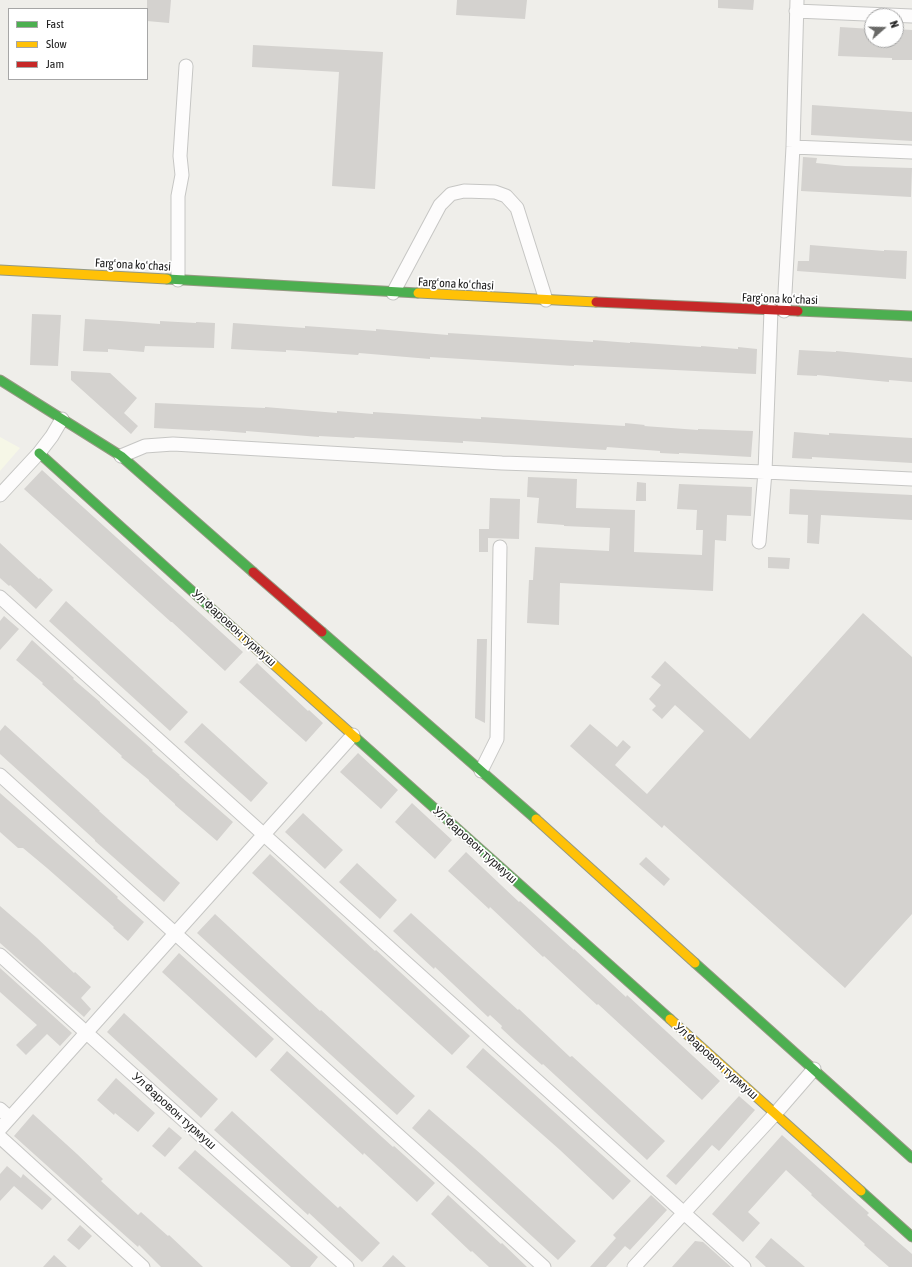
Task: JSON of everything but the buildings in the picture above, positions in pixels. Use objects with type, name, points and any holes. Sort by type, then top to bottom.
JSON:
[{"type":"street","points":[[759,542],[777,311],[793,147],[796,5],[912,16]]},
{"type":"street","points":[[178,280],[178,196],[182,175],[180,156],[186,66]]},
{"type":"street","points":[[793,147],[912,152]]},
{"type":"street","points":[[393,293],[440,204],[451,194],[464,191],[495,192],[506,196],[517,208],[546,300]]},
{"type":"street","name":"Fargʻona koʻchasi","points":[[0,270],[393,293],[912,316]]},
{"type":"street","points":[[0,380],[121,456],[481,771],[912,1158]]},
{"type":"street","points":[[0,495],[39,452],[52,436],[62,419]]},
{"type":"street","points":[[121,456],[145,446],[173,444],[502,463],[765,472],[912,479]]},
{"type":"street","name":"Ул Фаровон турмуш","points":[[39,452],[912,1237]]},
{"type":"street","points":[[481,771],[497,739],[500,547]]},
{"type":"street","points":[[0,597],[744,1267]]},
{"type":"street","points":[[0,1129],[353,735]]},
{"type":"street","points":[[0,775],[544,1267]]},
{"type":"street","name":"Ул Фаровон турмуш","points":[[0,954],[347,1267]]},
{"type":"street","points":[[634,1267],[775,1114],[814,1069]]},
{"type":"street","points":[[0,1109],[10,1118]]},
{"type":"street","points":[[0,1137],[144,1267]]},
{"type":"shaded area","points":[[0,437],[20,448],[0,471]]},
{"type":"traffic: fast","points":[[167,279],[418,293]]},
{"type":"traffic: fast","points":[[798,311],[912,316]]},
{"type":"traffic: fast","points":[[0,380],[121,456],[253,572]]},
{"type":"traffic: fast","points":[[39,453],[233,628]]},
{"type":"traffic: fast","points":[[322,632],[536,819]]},
{"type":"traffic: fast","points":[[356,738],[670,1019]]},
{"type":"traffic: fast","points":[[695,963],[912,1158]]},
{"type":"traffic: fast","points":[[861,1191],[912,1237]]},
{"type":"traffic: slow","points":[[0,270],[167,279]]},
{"type":"traffic: slow","points":[[418,293],[596,302]]},
{"type":"traffic: slow","points":[[233,628],[356,738]]},
{"type":"traffic: slow","points":[[536,819],[695,963]]},
{"type":"traffic: slow","points":[[670,1019],[861,1191]]},
{"type":"traffic: jam","points":[[596,302],[798,311]]},
{"type":"traffic: jam","points":[[253,572],[322,632]]}]
